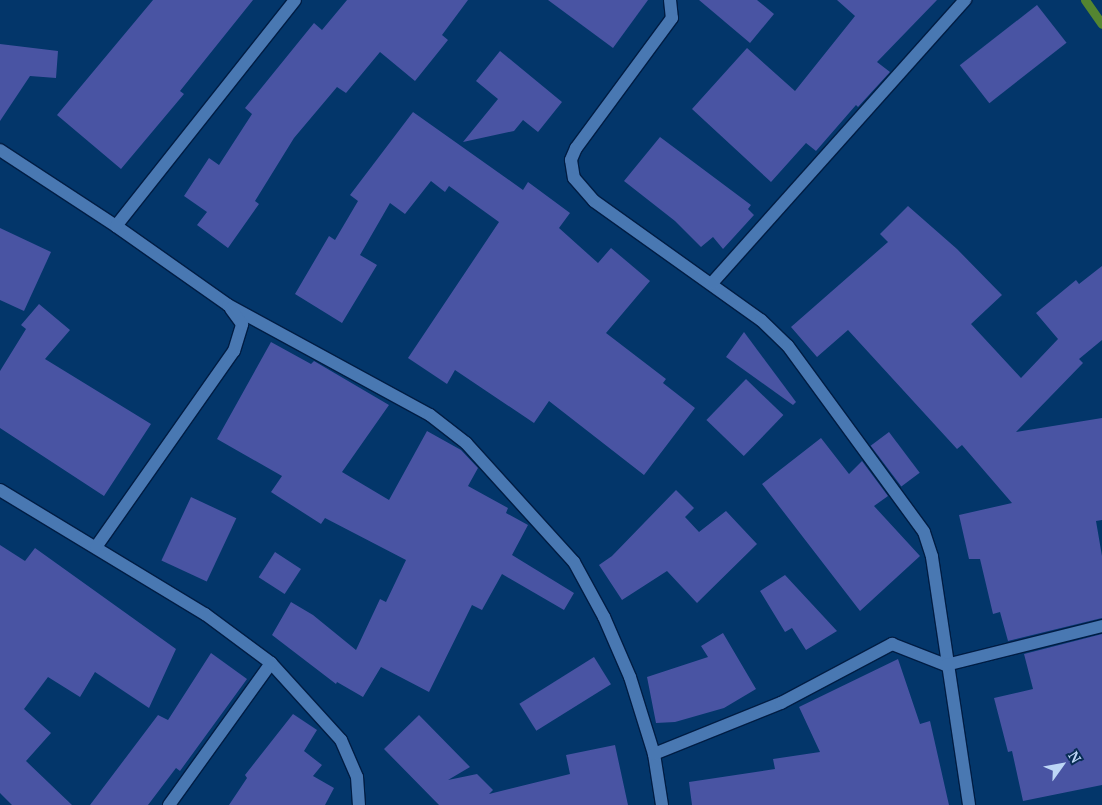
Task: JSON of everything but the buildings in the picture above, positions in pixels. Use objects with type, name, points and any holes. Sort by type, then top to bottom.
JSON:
[{"type":"street","points":[[116,226],[295,0]]},
{"type":"street","points":[[670,0],[672,18],[576,148],[571,160],[574,178],[594,201],[761,320],[788,346],[924,532],[932,556],[946,665],[969,805]]},
{"type":"street","points":[[712,284],[964,0]]},
{"type":"street","points":[[0,150],[116,226],[228,305],[430,415],[466,444],[517,496],[574,562],[604,618],[630,677],[654,754],[662,805]]},
{"type":"street","points":[[96,547],[234,351],[242,324],[228,305]]},
{"type":"street","points":[[0,490],[205,614],[271,663],[341,740],[356,777],[359,805]]},
{"type":"street","points":[[654,754],[781,703],[892,644],[946,665],[1102,626]]},
{"type":"street","points":[[169,805],[271,663]]},
{"type":"waterway","points":[[1085,0],[1102,24]]}]
